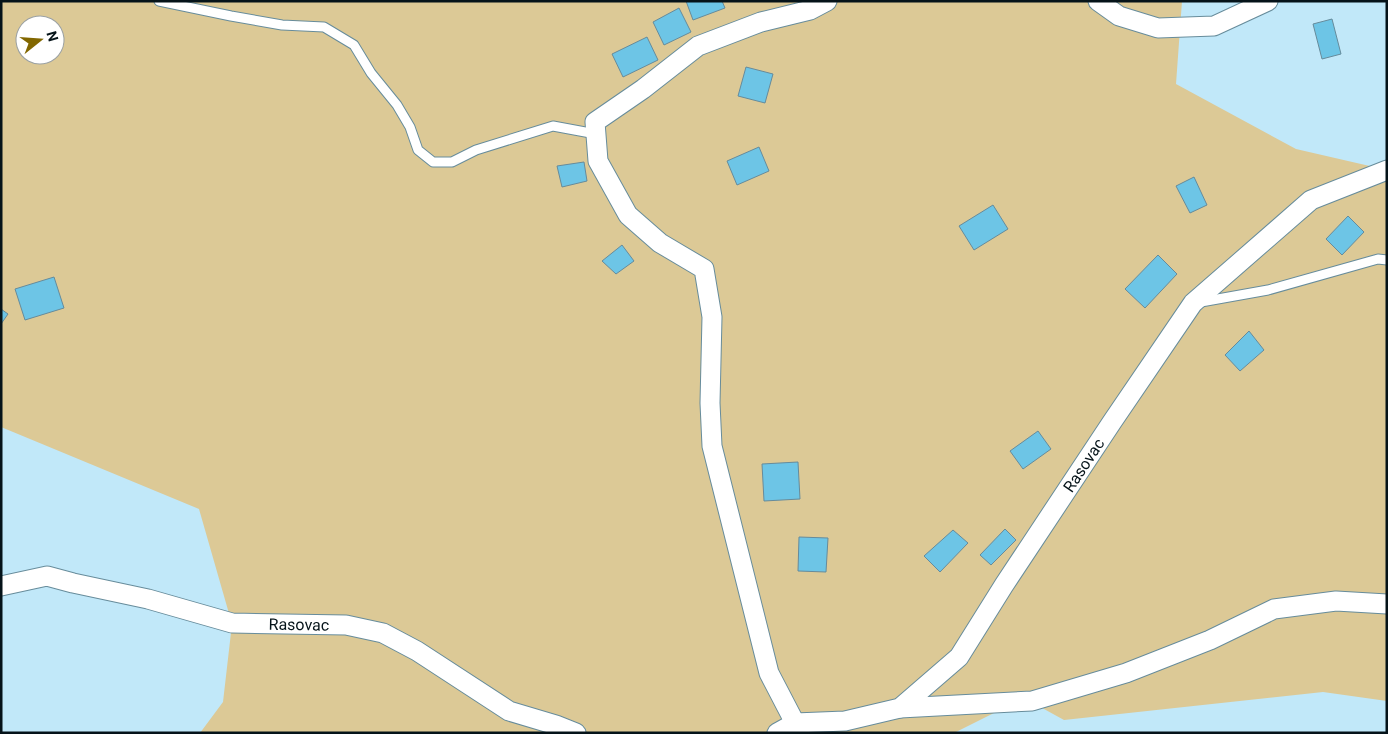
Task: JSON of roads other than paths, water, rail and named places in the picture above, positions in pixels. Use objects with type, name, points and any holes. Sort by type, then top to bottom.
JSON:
[{"type":"street","points":[[796,723],[769,673],[712,446],[710,403],[712,317],[704,269],[660,243],[628,215],[598,161],[596,122],[643,89],[698,46],[761,22],[810,10],[827,1]]},
{"type":"street","points":[[1098,1],[1119,16],[1158,28],[1214,26],[1268,1]]},
{"type":"street","name":"Rasovac","points":[[776,733],[796,723],[844,722],[900,708],[960,656],[1004,585],[1193,303],[1312,200],[1387,170]]},
{"type":"street","name":"Rasovac","points":[[1,586],[47,576],[148,599],[232,624],[346,625],[383,633],[417,650],[509,711],[576,733]]},
{"type":"street","points":[[900,708],[1032,701],[1126,673],[1210,640],[1274,610],[1336,601],[1387,604]]},
{"type":"lane","points":[[159,1],[282,25],[324,28],[354,45],[372,73],[397,105],[410,127],[418,150],[433,162],[452,162],[476,150],[553,126],[596,134]]},
{"type":"lane","points":[[1193,303],[1268,290],[1378,259],[1387,260]]}]
